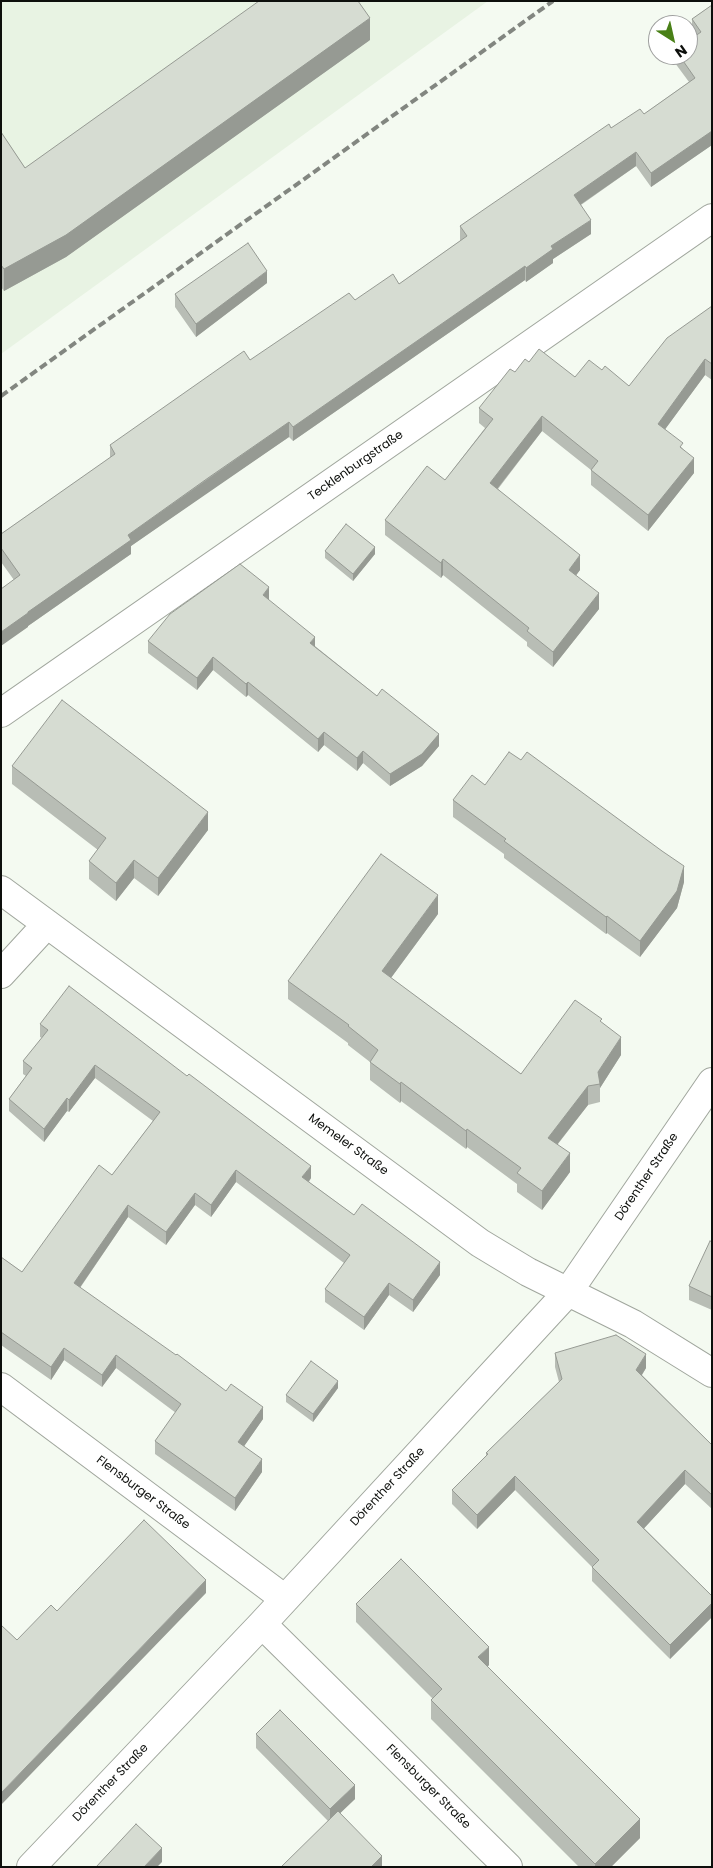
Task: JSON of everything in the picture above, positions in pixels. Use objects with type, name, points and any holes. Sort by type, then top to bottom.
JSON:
[{"type":"street","name":"Tecklenburgstraße","points":[[1,713],[712,218]]},
{"type":"street","name":"Memeler Straße","points":[[1,890],[480,1243],[528,1272],[633,1324],[712,1373]]},
{"type":"street","points":[[1,974],[46,924]]},
{"type":"street","name":"Dörenther Straße","points":[[32,1867],[262,1624],[568,1292],[712,1082]]},
{"type":"street","name":"Flensburger Straße","points":[[1,1387],[285,1599]]},
{"type":"street","name":"Flensburger Straße","points":[[262,1624],[508,1867]]},
{"type":"shaded area","points":[[1,1],[488,1],[1,354]]},
{"type":"building","points":[[259,1],[358,1],[370,18],[66,235],[4,269],[1,265],[1,132],[25,168]]},
{"type":"building","points":[[712,5],[712,131],[651,173],[636,152],[574,195],[591,220],[551,246],[553,249],[526,268],[525,266],[293,427],[289,422],[208,478],[128,535],[131,540],[1,632],[1,589],[20,575],[1,548],[1,534],[115,454],[110,445],[244,351],[250,360],[349,293],[355,300],[393,274],[399,284],[467,236],[460,226],[609,124],[611,128],[640,109],[644,114],[695,78],[686,65],[698,65],[698,34],[701,32],[698,28],[698,15]]},
{"type":"building","points":[[248,243],[267,271],[196,324],[175,294]]},
{"type":"building","points":[[712,306],[712,364],[705,359],[658,424],[683,443],[680,447],[694,458],[648,515],[591,470],[598,461],[542,416],[490,483],[580,555],[569,570],[599,593],[553,652],[527,631],[529,628],[443,559],[441,563],[385,520],[427,466],[445,480],[493,419],[479,408],[510,369],[515,372],[525,359],[529,362],[539,349],[575,377],[589,360],[602,370],[605,366],[629,386],[667,338]]},
{"type":"building","points":[[346,524],[375,547],[353,574],[325,551]]},
{"type":"building","points":[[240,564],[269,587],[263,595],[315,637],[310,643],[377,696],[382,689],[439,734],[422,754],[390,774],[363,751],[357,758],[324,732],[318,739],[248,682],[246,684],[213,657],[197,678],[148,641],[170,614]]},
{"type":"building","points":[[62,700],[208,812],[158,878],[134,860],[116,883],[89,861],[106,838],[12,766]]},
{"type":"building","points":[[509,752],[521,760],[527,752],[684,866],[677,891],[640,941],[504,841],[506,839],[453,800],[472,775],[485,785]]},
{"type":"building","points":[[381,854],[438,895],[382,971],[521,1074],[575,1000],[602,1019],[600,1021],[621,1037],[598,1072],[600,1084],[588,1086],[548,1138],[570,1153],[542,1191],[517,1173],[521,1168],[370,1062],[378,1050],[349,1025],[288,981]]},
{"type":"building","points":[[69,986],[187,1076],[189,1074],[311,1166],[302,1177],[354,1215],[362,1204],[440,1262],[413,1300],[389,1283],[364,1317],[325,1289],[350,1255],[236,1170],[211,1205],[195,1193],[166,1232],[128,1205],[74,1283],[177,1354],[226,1391],[231,1384],[263,1407],[238,1442],[262,1459],[235,1498],[155,1441],[181,1404],[116,1355],[102,1375],[64,1348],[51,1367],[1,1332],[1,1257],[22,1272],[99,1165],[112,1175],[160,1112],[95,1065],[44,1129],[9,1099],[32,1068],[23,1061],[48,1030],[40,1024]]},
{"type":"building","points":[[710,1241],[712,1242],[712,1297],[689,1286]]},
{"type":"building","points":[[616,1335],[646,1354],[636,1370],[712,1445],[712,1495],[685,1470],[637,1522],[712,1596],[712,1603],[670,1645],[592,1567],[599,1560],[515,1476],[477,1515],[452,1490],[488,1454],[486,1453],[562,1379],[555,1353]]},
{"type":"building","points":[[311,1361],[338,1381],[313,1414],[286,1395]]},
{"type":"building","points":[[144,1520],[206,1580],[1,1793],[1,1625],[17,1640],[51,1605],[57,1611]]},
{"type":"building","points":[[401,1559],[489,1647],[478,1657],[640,1819],[595,1864],[431,1700],[442,1689],[356,1604]]},
{"type":"building","points":[[280,1710],[355,1785],[330,1809],[256,1734]]},
{"type":"building","points":[[338,1811],[382,1856],[371,1867],[281,1867]]},
{"type":"building","points":[[136,1824],[162,1848],[144,1867],[96,1867]]},
{"type":"railway","points":[[1,396],[553,1]]}]
